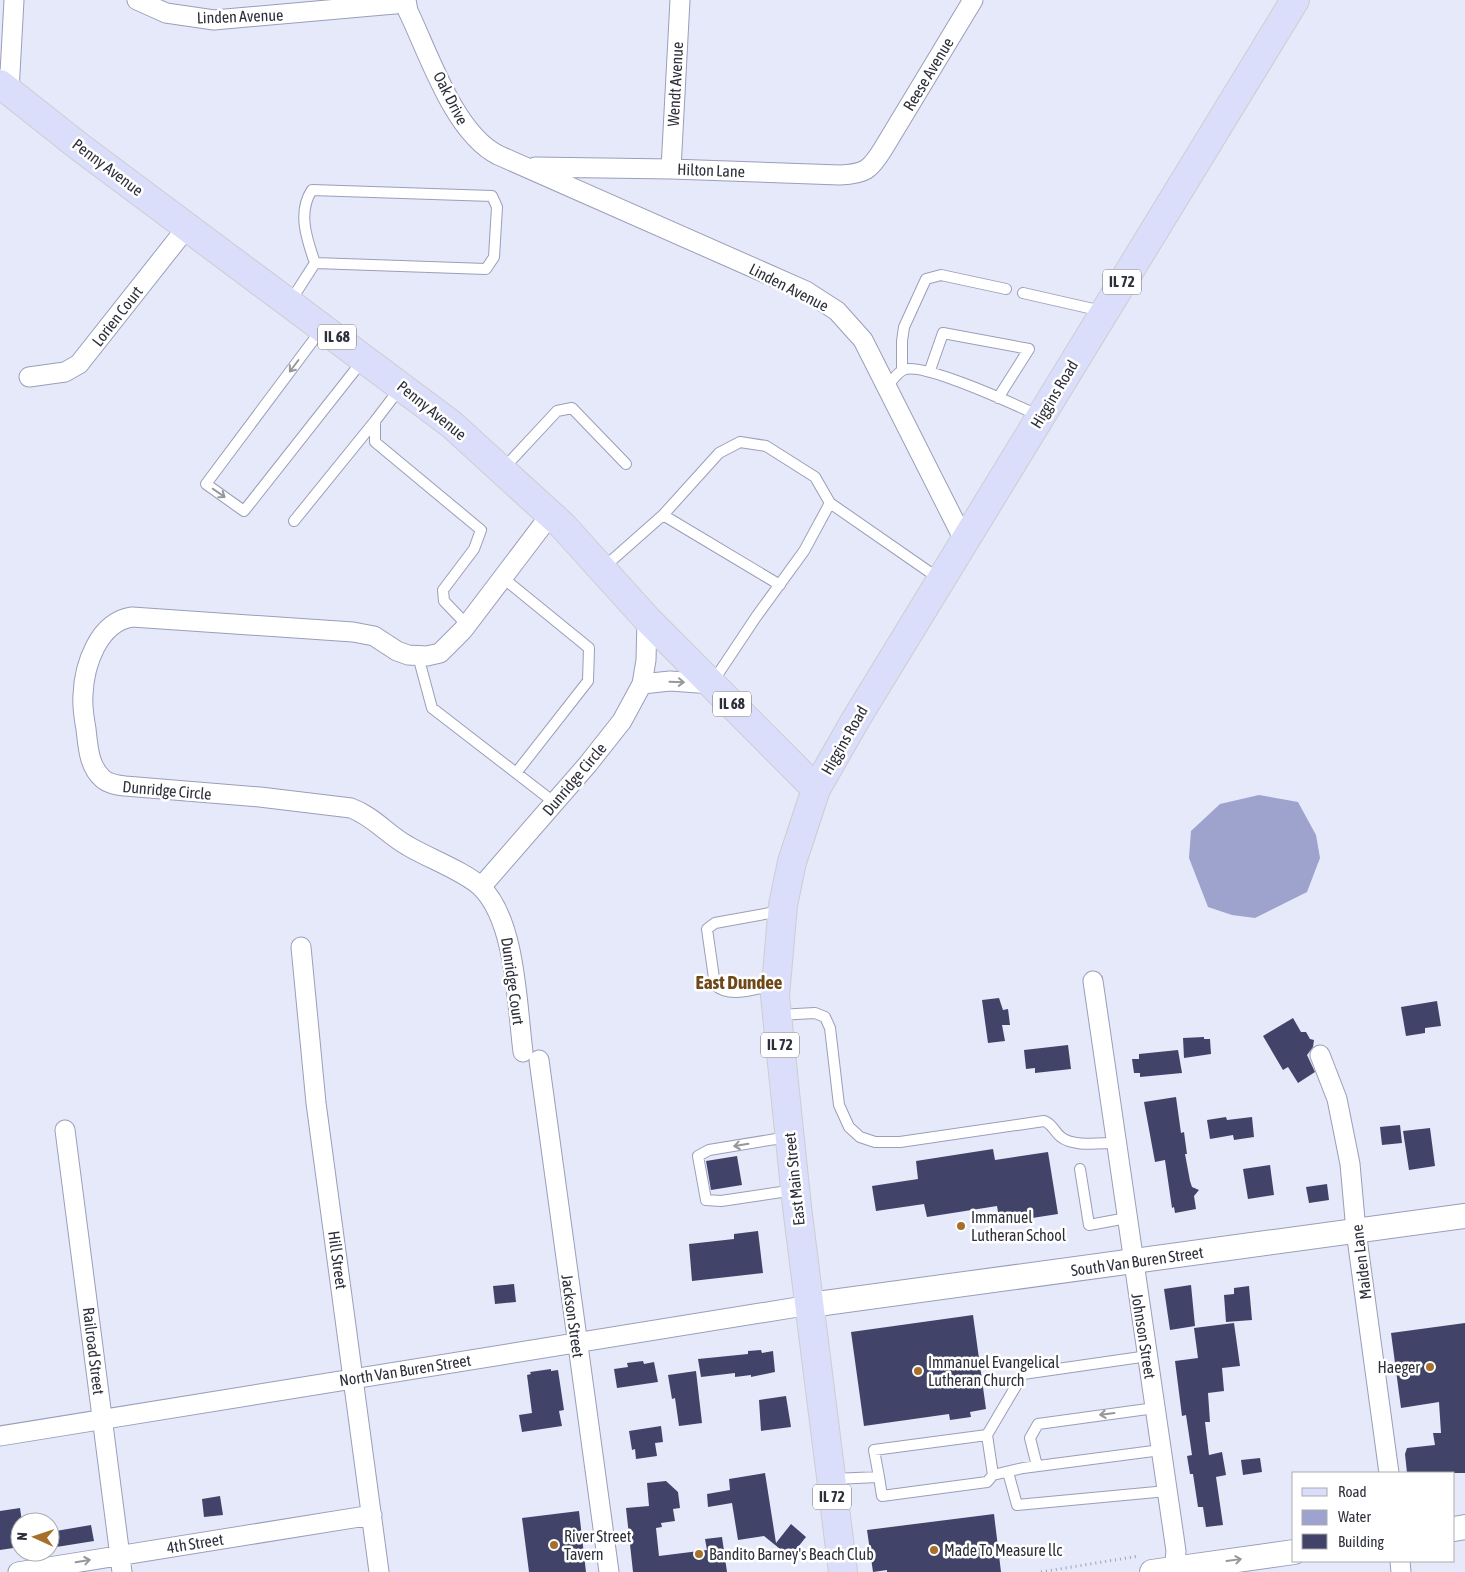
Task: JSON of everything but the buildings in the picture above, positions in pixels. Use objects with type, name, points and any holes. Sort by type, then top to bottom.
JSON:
[{"type":"main road","name":"Higgins Road","points":[[816,789],[856,719],[1295,0]]},
{"type":"main road","name":"Penny Avenue","points":[[4,88],[81,148],[290,302],[451,424],[550,514],[602,568],[647,619],[816,789]]},
{"type":"main road","name":"East Main Street","points":[[816,789],[792,862],[782,910],[776,985],[776,1015],[795,1190],[843,1572]]},
{"type":"street","points":[[4,88],[14,0]]},
{"type":"street","name":"Linden Avenue","points":[[137,0],[166,14],[214,20],[406,2]]},
{"type":"street","name":"Wendt Avenue","points":[[671,169],[680,0]]},
{"type":"street","name":"Reese Avenue","points":[[883,149],[973,0]]},
{"type":"street","name":"Oak Drive","points":[[406,2],[451,102],[466,128],[485,148],[526,167]]},
{"type":"street","name":"Hilton Lane","points":[[526,167],[853,174],[869,168],[883,149]]},
{"type":"street","name":"Linden Avenue","points":[[526,167],[797,287],[823,301],[842,316],[858,333],[887,386],[965,542]]},
{"type":"street","name":"Lorien Court","points":[[29,377],[65,372],[79,364],[188,226]]},
{"type":"street","name":"Dunridge Circle","points":[[550,514],[467,625],[440,653],[418,656],[397,651],[374,636],[353,632],[149,617],[126,618],[113,625],[99,639],[86,674],[83,704],[90,756],[102,778],[115,785],[351,808],[364,813],[404,844],[481,887],[622,721],[642,684],[646,660],[647,619]]},
{"type":"street","points":[[642,684],[670,682],[712,684]]},
{"type":"street","name":"Dunridge Court","points":[[481,887],[497,911],[507,936],[531,1056]]},
{"type":"street","name":"Hill Street","points":[[301,946],[316,1103],[379,1572]]},
{"type":"street","name":"Johnson Street","points":[[1093,980],[1115,1143],[1176,1551],[1167,1571]]},
{"type":"street","name":"Maiden Lane","points":[[1320,1055],[1338,1099],[1345,1132],[1356,1231],[1389,1472]]},
{"type":"street","name":"Jackson Street","points":[[531,1056],[576,1342],[608,1572]]},
{"type":"street","name":"Railroad Street","points":[[65,1130],[121,1564]]},
{"type":"street","name":"South Van Buren Street","points":[[810,1306],[1465,1216]]},
{"type":"street","name":"North Van Buren Street","points":[[0,1436],[576,1342],[810,1306]]},
{"type":"street","name":"4th Street","points":[[18,1572],[121,1564],[372,1515]]},
{"type":"street","points":[[1167,1571],[1292,1552]]},
{"type":"lane","points":[[312,190],[492,196],[497,207],[494,257],[486,269],[315,263],[304,232],[305,200],[312,190]]},
{"type":"lane","points":[[290,302],[315,263]]},
{"type":"lane","points":[[902,370],[904,327],[926,279],[941,275],[1006,289]]},
{"type":"lane","points":[[1023,293],[1105,311]]},
{"type":"lane","points":[[323,327],[206,484],[244,510],[365,358]]},
{"type":"lane","points":[[930,370],[943,333],[1029,349],[998,398]]},
{"type":"lane","points":[[887,386],[902,370],[909,368],[930,370],[1041,416]]},
{"type":"lane","points":[[294,521],[402,386]]},
{"type":"lane","points":[[503,470],[557,412],[572,408],[626,464]]},
{"type":"lane","points":[[375,421],[375,442],[481,530],[474,549],[443,590],[444,601],[467,625]]},
{"type":"lane","points":[[602,568],[663,515],[719,453],[740,442],[766,446],[815,477],[830,503],[941,581]]},
{"type":"lane","points":[[712,684],[804,551],[830,503]]},
{"type":"lane","points":[[663,515],[780,584]]},
{"type":"lane","points":[[503,578],[589,648],[588,681],[516,773]]},
{"type":"lane","points":[[418,656],[432,708],[554,803]]},
{"type":"lane","points":[[776,985],[730,992],[721,990],[715,985],[708,929],[715,923],[782,910]]},
{"type":"lane","points":[[776,1015],[815,1013],[825,1017],[830,1028],[839,1105],[857,1136],[869,1141],[909,1141],[1044,1121],[1050,1124],[1060,1137],[1070,1141],[1115,1143]]},
{"type":"lane","points":[[789,1137],[709,1150],[698,1156],[706,1200],[721,1201],[795,1190]]},
{"type":"lane","points":[[1080,1169],[1089,1225],[1127,1218]]},
{"type":"lane","points":[[993,1475],[987,1435],[1023,1374],[1148,1356]]},
{"type":"lane","points":[[1037,1466],[1030,1438],[1038,1424],[1048,1421],[1156,1408]]},
{"type":"lane","points":[[987,1435],[874,1450],[882,1496],[987,1482],[993,1475],[1037,1466],[1161,1450]]},
{"type":"lane","points":[[1008,1472],[1017,1504],[1167,1491]]},
{"type":"lane","points":[[830,1480],[879,1477]]},
{"type":"water","points":[[1259,795],[1298,802],[1316,835],[1320,858],[1307,892],[1255,918],[1232,915],[1208,907],[1189,858],[1191,831],[1220,804]]},
{"type":"place","name":"Immanuel Lutheran School","points":[[961,1226]]},
{"type":"place","name":"Haeger","points":[[1430,1367]]},
{"type":"place","name":"Immanuel Evangelical Lutheran Church","points":[[918,1371]]},
{"type":"place","name":"River Street Tavern","points":[[554,1545]]},
{"type":"place","name":"Made To Measure llc","points":[[934,1550]]},
{"type":"place","name":"Bandito Barney's Beach Club","points":[[699,1554]]},
{"type":"district","name":"East Dundee","points":[[739,982]]}]
